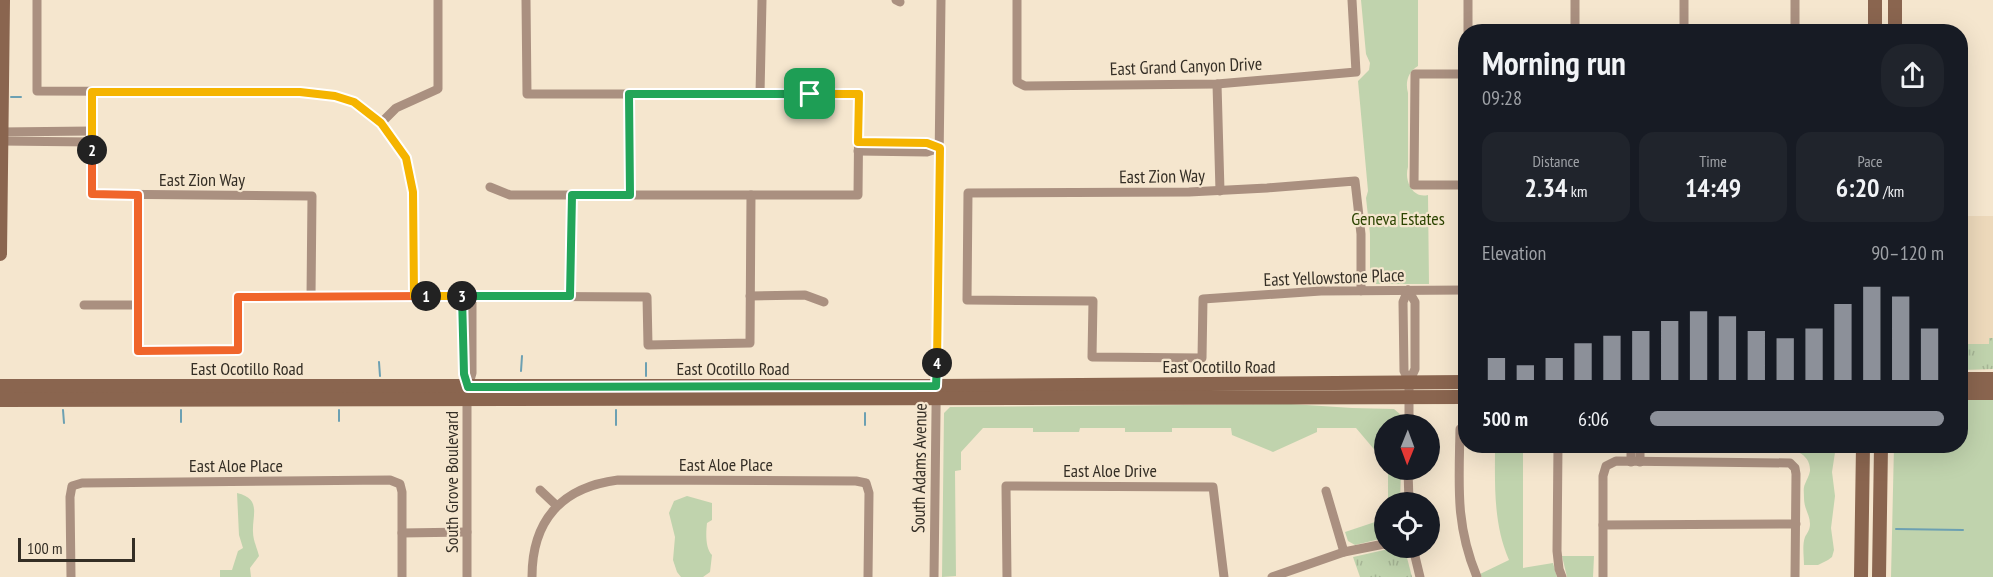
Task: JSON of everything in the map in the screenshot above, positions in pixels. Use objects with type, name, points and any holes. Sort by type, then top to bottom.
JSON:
[{"type":"main road","points":[[0,254],[3,0]]},
{"type":"main road","points":[[1875,0],[1875,24]]},
{"type":"main road","points":[[1894,0],[1895,24]]},
{"type":"main road","points":[[1968,379],[1993,379]]},
{"type":"main road","name":"East Ocotillo Road","points":[[936,393],[1458,382]]},
{"type":"main road","name":"East Ocotillo Road","points":[[0,386],[468,393],[936,393],[1458,398]]},
{"type":"main road","name":"East Ocotillo Road","points":[[0,400],[468,393]]},
{"type":"main road","points":[[1968,393],[1993,393]]},
{"type":"main road","points":[[1861,577],[1863,453]]},
{"type":"main road","points":[[1879,577],[1881,453]]},
{"type":"street","points":[[37,0],[37,92],[300,92],[335,96],[354,102],[381,123],[406,158],[413,192],[414,296]]},
{"type":"street","points":[[381,123],[396,108],[438,89],[438,0]]},
{"type":"street","points":[[490,187],[510,195],[858,195],[859,94],[527,94],[526,0]]},
{"type":"street","points":[[760,94],[762,0]]},
{"type":"street","name":"South Adams Avenue","points":[[934,577],[941,0]]},
{"type":"street","name":"East Grand Canyon Drive","points":[[1017,0],[1017,82],[1026,86],[1216,84],[1356,72],[1352,0]]},
{"type":"street","points":[[1468,0],[1468,24]]},
{"type":"street","points":[[1575,0],[1575,24]]},
{"type":"street","points":[[1684,0],[1684,24]]},
{"type":"street","points":[[1795,0],[1795,24]]},
{"type":"street","points":[[1458,74],[1415,74],[1414,185],[1458,185]]},
{"type":"street","points":[[1216,84],[1220,191]]},
{"type":"street","points":[[0,137],[92,137],[92,92]]},
{"type":"street","points":[[629,94],[630,195]]},
{"type":"street","name":"East Zion Way","points":[[92,137],[92,194],[312,196],[311,297]]},
{"type":"street","points":[[858,147],[927,152],[940,148]]},
{"type":"street","name":"East Zion Way","points":[[1092,357],[1093,301],[967,300],[968,194],[1220,191],[1355,181],[1361,234],[1361,291]]},
{"type":"street","points":[[138,195],[138,351],[238,350],[238,297],[647,297],[648,345],[750,343],[751,195]]},
{"type":"street","points":[[570,296],[572,195]]},
{"type":"street","points":[[1408,290],[1403,302],[1403,336],[1404,370],[1409,382],[1409,414]]},
{"type":"street","name":"East Yellowstone Place","points":[[1092,357],[1202,358],[1203,299],[1322,291],[1458,290]]},
{"type":"street","points":[[750,296],[805,295],[824,302]]},
{"type":"street","name":"South Grove Boulevard","points":[[467,296],[464,374],[468,393],[467,577]]},
{"type":"street","points":[[84,305],[137,305]]},
{"type":"street","points":[[1461,453],[1458,500],[1468,556],[1477,577]]},
{"type":"street","points":[[1558,453],[1557,551],[1562,577]]},
{"type":"street","points":[[1633,453],[1636,462]]},
{"type":"street","points":[[1636,462],[1638,453]]},
{"type":"street","points":[[1603,577],[1604,470],[1611,462],[1636,462],[1790,463],[1795,468],[1796,474],[1795,577]]},
{"type":"street","name":"East Aloe Place","points":[[71,577],[70,497],[72,486],[82,483],[390,480],[400,484],[402,492],[402,532]]},
{"type":"street","name":"East Aloe Place","points":[[557,506],[583,488],[600,482],[618,480],[856,481],[866,483],[869,493],[868,577]]},
{"type":"street","name":"East Aloe Drive","points":[[1007,577],[1006,486],[1213,487],[1224,577]]},
{"type":"street","points":[[532,577],[533,548],[546,520],[557,506],[540,490]]},
{"type":"street","points":[[1326,492],[1344,552]]},
{"type":"street","points":[[1603,525],[1796,524]]},
{"type":"street","points":[[402,577],[402,532],[467,532]]},
{"type":"street","points":[[1272,577],[1344,552],[1374,546]]},
{"type":"street","points":[[1415,558],[1420,577]]},
{"type":"shaded area","points":[[1968,216],[1993,216],[1993,369],[1968,370]]},
{"type":"green space","name":"Geneva Estates","points":[[1361,0],[1418,0],[1418,66],[1410,74],[1407,85],[1407,177],[1414,191],[1428,195],[1429,284],[1376,284],[1370,279],[1370,234],[1366,198],[1368,191],[1358,81],[1369,70],[1370,63],[1366,54]]},
{"type":"green space","points":[[1989,338],[1993,338],[1993,369],[1968,370],[1968,344],[1989,344]]},
{"type":"green space","points":[[1968,400],[1993,400],[1993,577],[1891,577],[1894,453],[1968,453]]},
{"type":"green space","points":[[1291,404],[1394,409],[1400,414],[1374,414],[1374,449],[1356,428],[1317,428],[1317,432],[1273,452],[1232,435],[1231,428],[1172,428],[1172,432],[1125,432],[1125,428],[1080,428],[1079,432],[1033,432],[1033,428],[983,428],[961,452],[961,470],[955,471],[956,576],[942,577],[944,413],[950,407]]},
{"type":"green space","points":[[1495,453],[1523,453],[1523,568],[1553,563],[1557,577],[1482,577],[1480,574],[1509,560],[1500,532],[1495,489]]},
{"type":"green space","points":[[1800,453],[1835,453],[1832,472],[1835,496],[1831,528],[1834,550],[1832,557],[1818,565],[1804,565],[1805,537],[1810,524],[1804,502],[1804,486],[1810,471],[1807,459]]},
{"type":"green space","points":[[1388,480],[1401,480],[1400,492],[1388,492]]},
{"type":"green space","points":[[237,493],[250,499],[253,503],[253,535],[259,556],[250,568],[251,577],[220,577],[220,570],[232,570],[238,551],[243,548],[239,535]]},
{"type":"green space","points":[[687,496],[712,503],[712,520],[707,523],[706,531],[707,544],[712,555],[710,572],[703,577],[681,577],[673,560],[675,537],[669,513],[674,501]]},
{"type":"green space","points":[[1374,522],[1374,540],[1355,545],[1348,541],[1345,532]]},
{"type":"green space","points":[[1374,552],[1374,558],[1407,558],[1412,577],[1360,577],[1353,557]]},
{"type":"green space","points":[[1562,556],[1594,556],[1593,577],[1567,577]]},
{"type":"waterway","points":[[11,97],[21,97]]},
{"type":"waterway","points":[[521,371],[522,356]]},
{"type":"waterway","points":[[379,362],[380,376]]},
{"type":"waterway","points":[[646,363],[646,376]]},
{"type":"waterway","points":[[63,410],[64,423]]},
{"type":"waterway","points":[[181,410],[181,422]]},
{"type":"waterway","points":[[339,410],[339,421]]},
{"type":"waterway","points":[[616,410],[616,425]]},
{"type":"waterway","points":[[865,413],[865,425]]},
{"type":"waterway","points":[[1896,529],[1963,530]]},
{"type":"route","points":[[810,94],[629,94],[630,195],[572,195],[570,296],[463,296],[414,296],[238,297],[238,350],[138,351],[138,195],[92,194],[92,92],[300,92],[335,96],[354,102],[381,123],[406,158],[413,192],[414,296],[463,296],[464,374],[468,387],[936,386],[940,148],[927,143],[858,142],[859,94],[810,94]]}]
